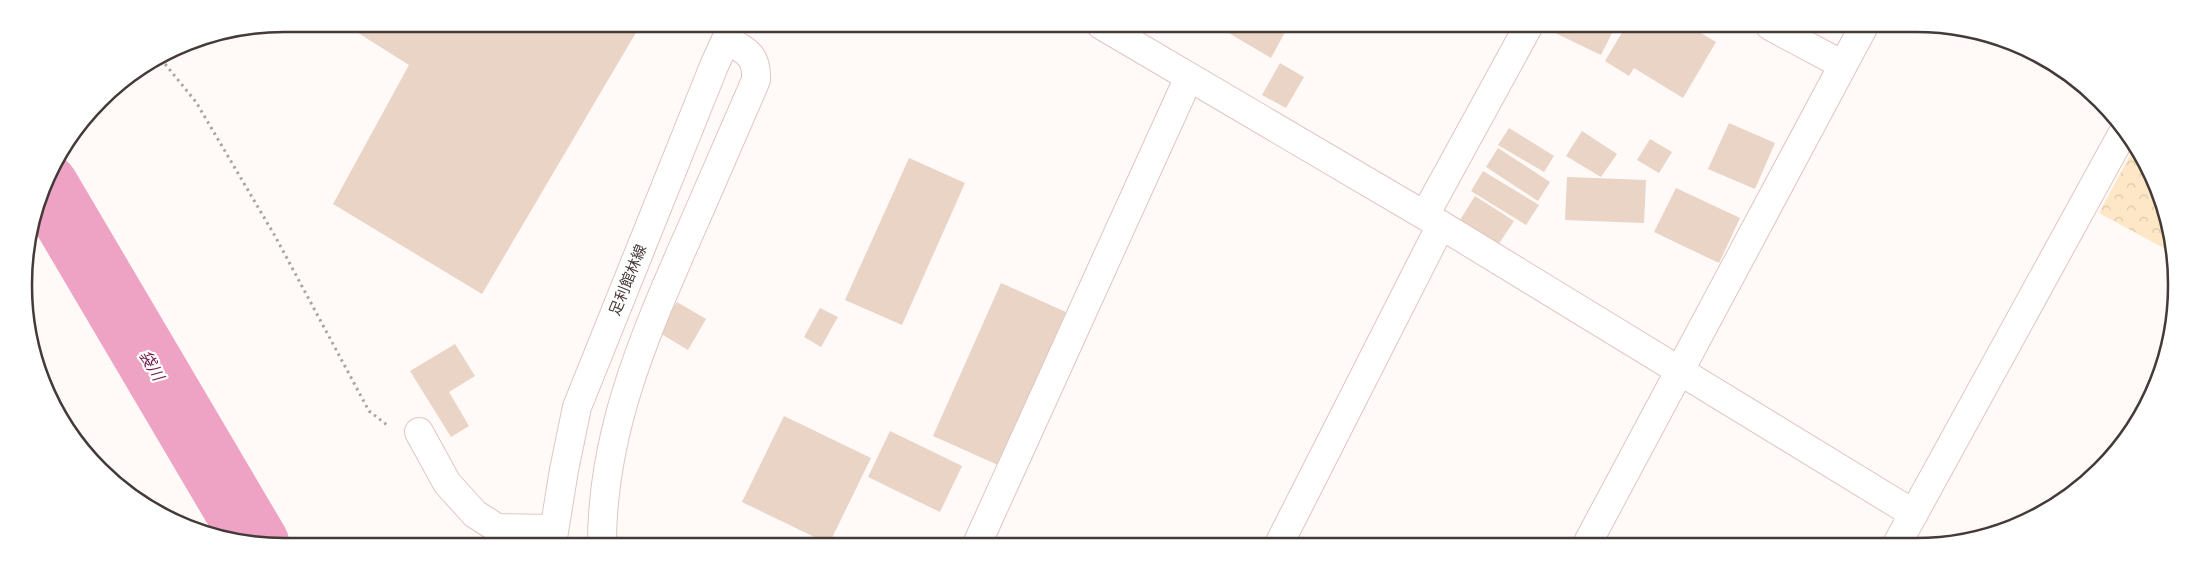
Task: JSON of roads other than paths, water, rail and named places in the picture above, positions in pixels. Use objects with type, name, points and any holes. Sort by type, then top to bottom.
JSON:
[{"type":"street","points":[[602,538],[604,488],[610,452],[632,373],[651,320],[756,80],[757,64],[729,32]]},
{"type":"street","name":"足利館林線","points":[[552,537],[577,407],[729,32]]},
{"type":"street","points":[[1113,32],[1433,220],[1914,514]]},
{"type":"street","points":[[1282,538],[1433,220],[1526,32]]},
{"type":"street","points":[[1781,32],[1843,65]]},
{"type":"street","points":[[1590,538],[1861,32]]},
{"type":"street","points":[[980,538],[1189,76]]},
{"type":"street","points":[[1900,538],[2120,137]]},
{"type":"street","points":[[419,432],[447,483],[475,514],[497,528],[552,537]]},
{"type":"waterway","name":"袋川","points":[[50,193],[252,535]]}]
